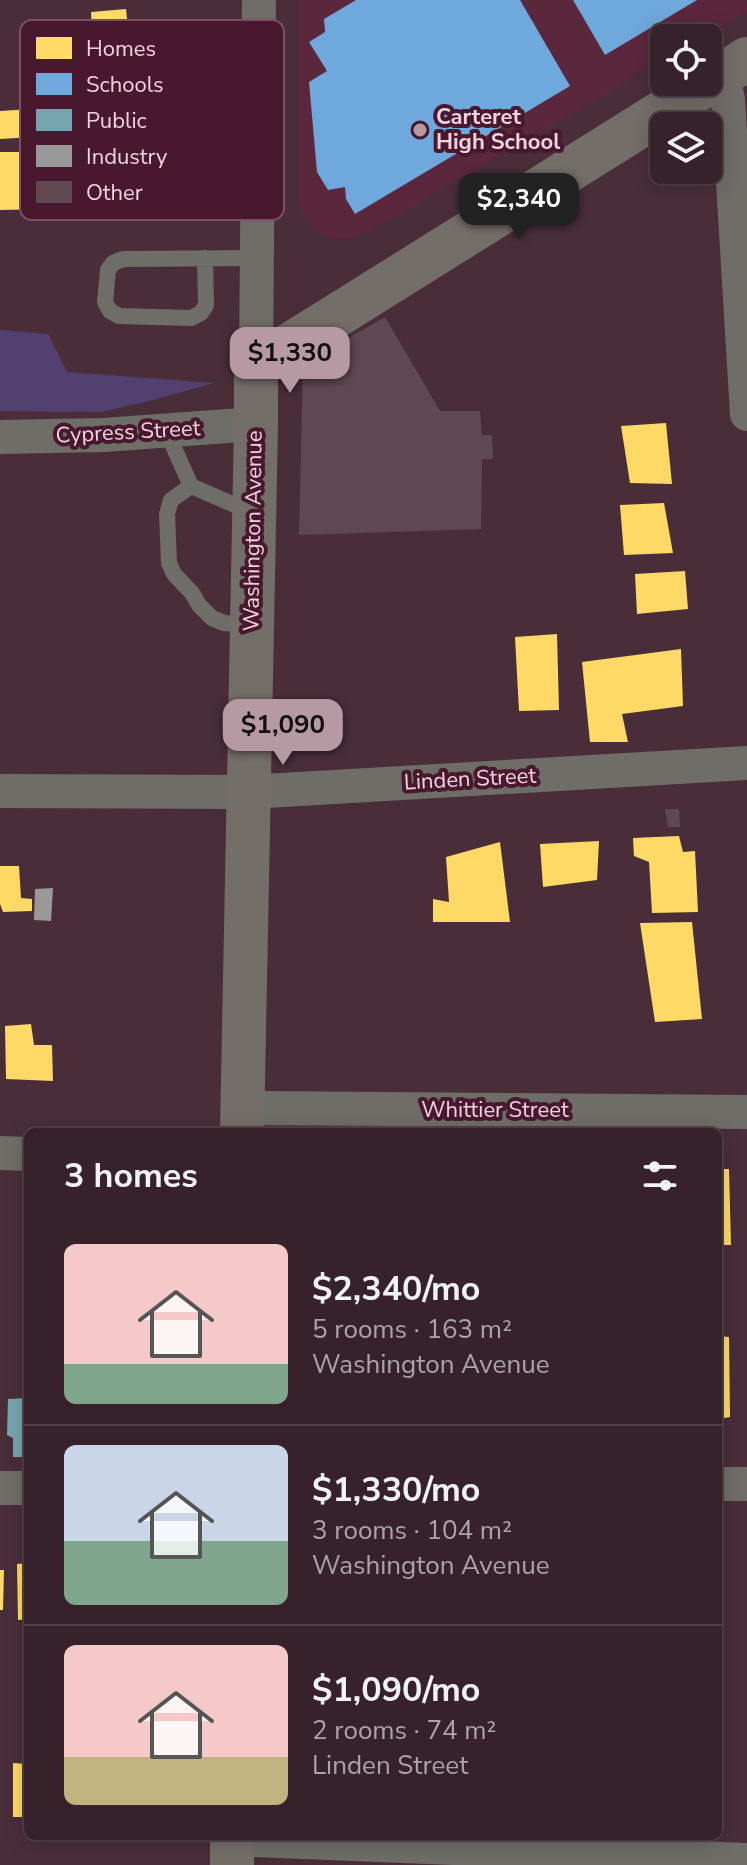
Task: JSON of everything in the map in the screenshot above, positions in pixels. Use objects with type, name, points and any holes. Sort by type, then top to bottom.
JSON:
[{"type":"street","points":[[259,0],[259,20]]},
{"type":"street","points":[[256,366],[735,67]]},
{"type":"street","points":[[735,67],[728,99],[747,414]]},
{"type":"street","points":[[256,366],[257,220]]},
{"type":"street","name":"Washington Avenue","points":[[243,1120],[256,366]]},
{"type":"street","name":"Cypress Street","points":[[0,437],[104,435],[256,424]]},
{"type":"street","name":"Linden Street","points":[[0,791],[248,792],[747,763]]},
{"type":"street","name":"Whittier Street","points":[[243,1120],[747,1112]]},
{"type":"street","points":[[0,1153],[24,1154]]},
{"type":"street","points":[[722,1484],[747,1484]]},
{"type":"street","points":[[0,1488],[24,1488]]},
{"type":"street","points":[[232,1847],[747,1860]]},
{"type":"lane","points":[[205,258],[206,305],[201,313],[191,318],[119,316],[110,311],[105,302],[108,270],[113,263],[123,259],[205,258],[257,258]]},
{"type":"lane","points":[[166,430],[191,486],[253,512]]},
{"type":"lane","points":[[191,486],[171,500],[167,514],[169,563],[174,574],[212,618],[224,623],[251,625]]},
{"type":"shaded area","name":"Carteret High School","points":[[297,0],[747,0],[747,11],[722,26],[650,24],[650,68],[370,231],[348,239],[320,233],[305,217],[298,201]]},
{"type":"shaded area","points":[[0,330],[48,334],[67,372],[214,383],[102,412],[0,411]]},
{"type":"building: Homes","points":[[126,9],[127,20],[91,20],[91,12]]},
{"type":"building: Homes","points":[[20,110],[20,138],[0,139],[0,111]]},
{"type":"building: Homes","points":[[0,152],[20,152],[20,210],[0,210]]},
{"type":"building: Homes","points":[[666,423],[672,484],[630,483],[621,426]]},
{"type":"building: Homes","points":[[664,503],[673,553],[624,555],[620,505]]},
{"type":"building: Homes","points":[[685,571],[688,609],[637,614],[635,574]]},
{"type":"building: Homes","points":[[557,634],[559,710],[519,711],[515,637]]},
{"type":"building: Homes","points":[[681,649],[683,706],[622,714],[628,742],[590,742],[582,662]]},
{"type":"building: Homes","points":[[679,836],[683,852],[695,851],[698,912],[652,913],[649,862],[634,856],[633,838]]},
{"type":"building: Homes","points":[[599,841],[597,880],[543,887],[540,844]]},
{"type":"building: Homes","points":[[500,842],[510,922],[433,922],[433,899],[449,902],[446,857]]},
{"type":"building: Homes","points":[[0,866],[19,866],[21,898],[32,899],[32,911],[3,912],[0,904]]},
{"type":"building: Homes","points":[[692,922],[702,1019],[655,1022],[640,923]]},
{"type":"building: Homes","points":[[31,1024],[34,1045],[52,1045],[53,1081],[6,1079],[5,1026]]},
{"type":"building: Homes","points":[[722,1169],[729,1169],[731,1245],[722,1245]]},
{"type":"building: Homes","points":[[722,1336],[729,1337],[730,1417],[722,1418]]},
{"type":"building: Homes","points":[[24,1563],[24,1619],[18,1620],[17,1564]]},
{"type":"building: Homes","points":[[0,1570],[4,1570],[3,1610],[0,1610]]},
{"type":"building: Homes","points":[[13,1763],[24,1764],[24,1817],[13,1817]]},
{"type":"building: Schools","points":[[356,0],[520,0],[570,86],[355,214],[346,199],[345,187],[328,190],[317,172],[309,82],[327,71],[309,42],[325,32],[324,19]]},
{"type":"building: Schools","points":[[573,0],[697,0],[657,24],[650,24],[650,28],[605,55]]},
{"type":"building: Public","points":[[24,1398],[24,1457],[13,1457],[13,1438],[7,1435],[8,1399]]},
{"type":"building: Industry","points":[[53,888],[51,921],[34,920],[35,889]]},
{"type":"building: Other","points":[[385,317],[440,411],[480,411],[482,435],[492,435],[493,459],[482,459],[481,529],[299,535],[303,364]]},
{"type":"building: Other","points":[[665,809],[679,809],[680,827],[668,827]]},
{"type":"place","name":"Carteret High School","points":[[420,130]]}]
